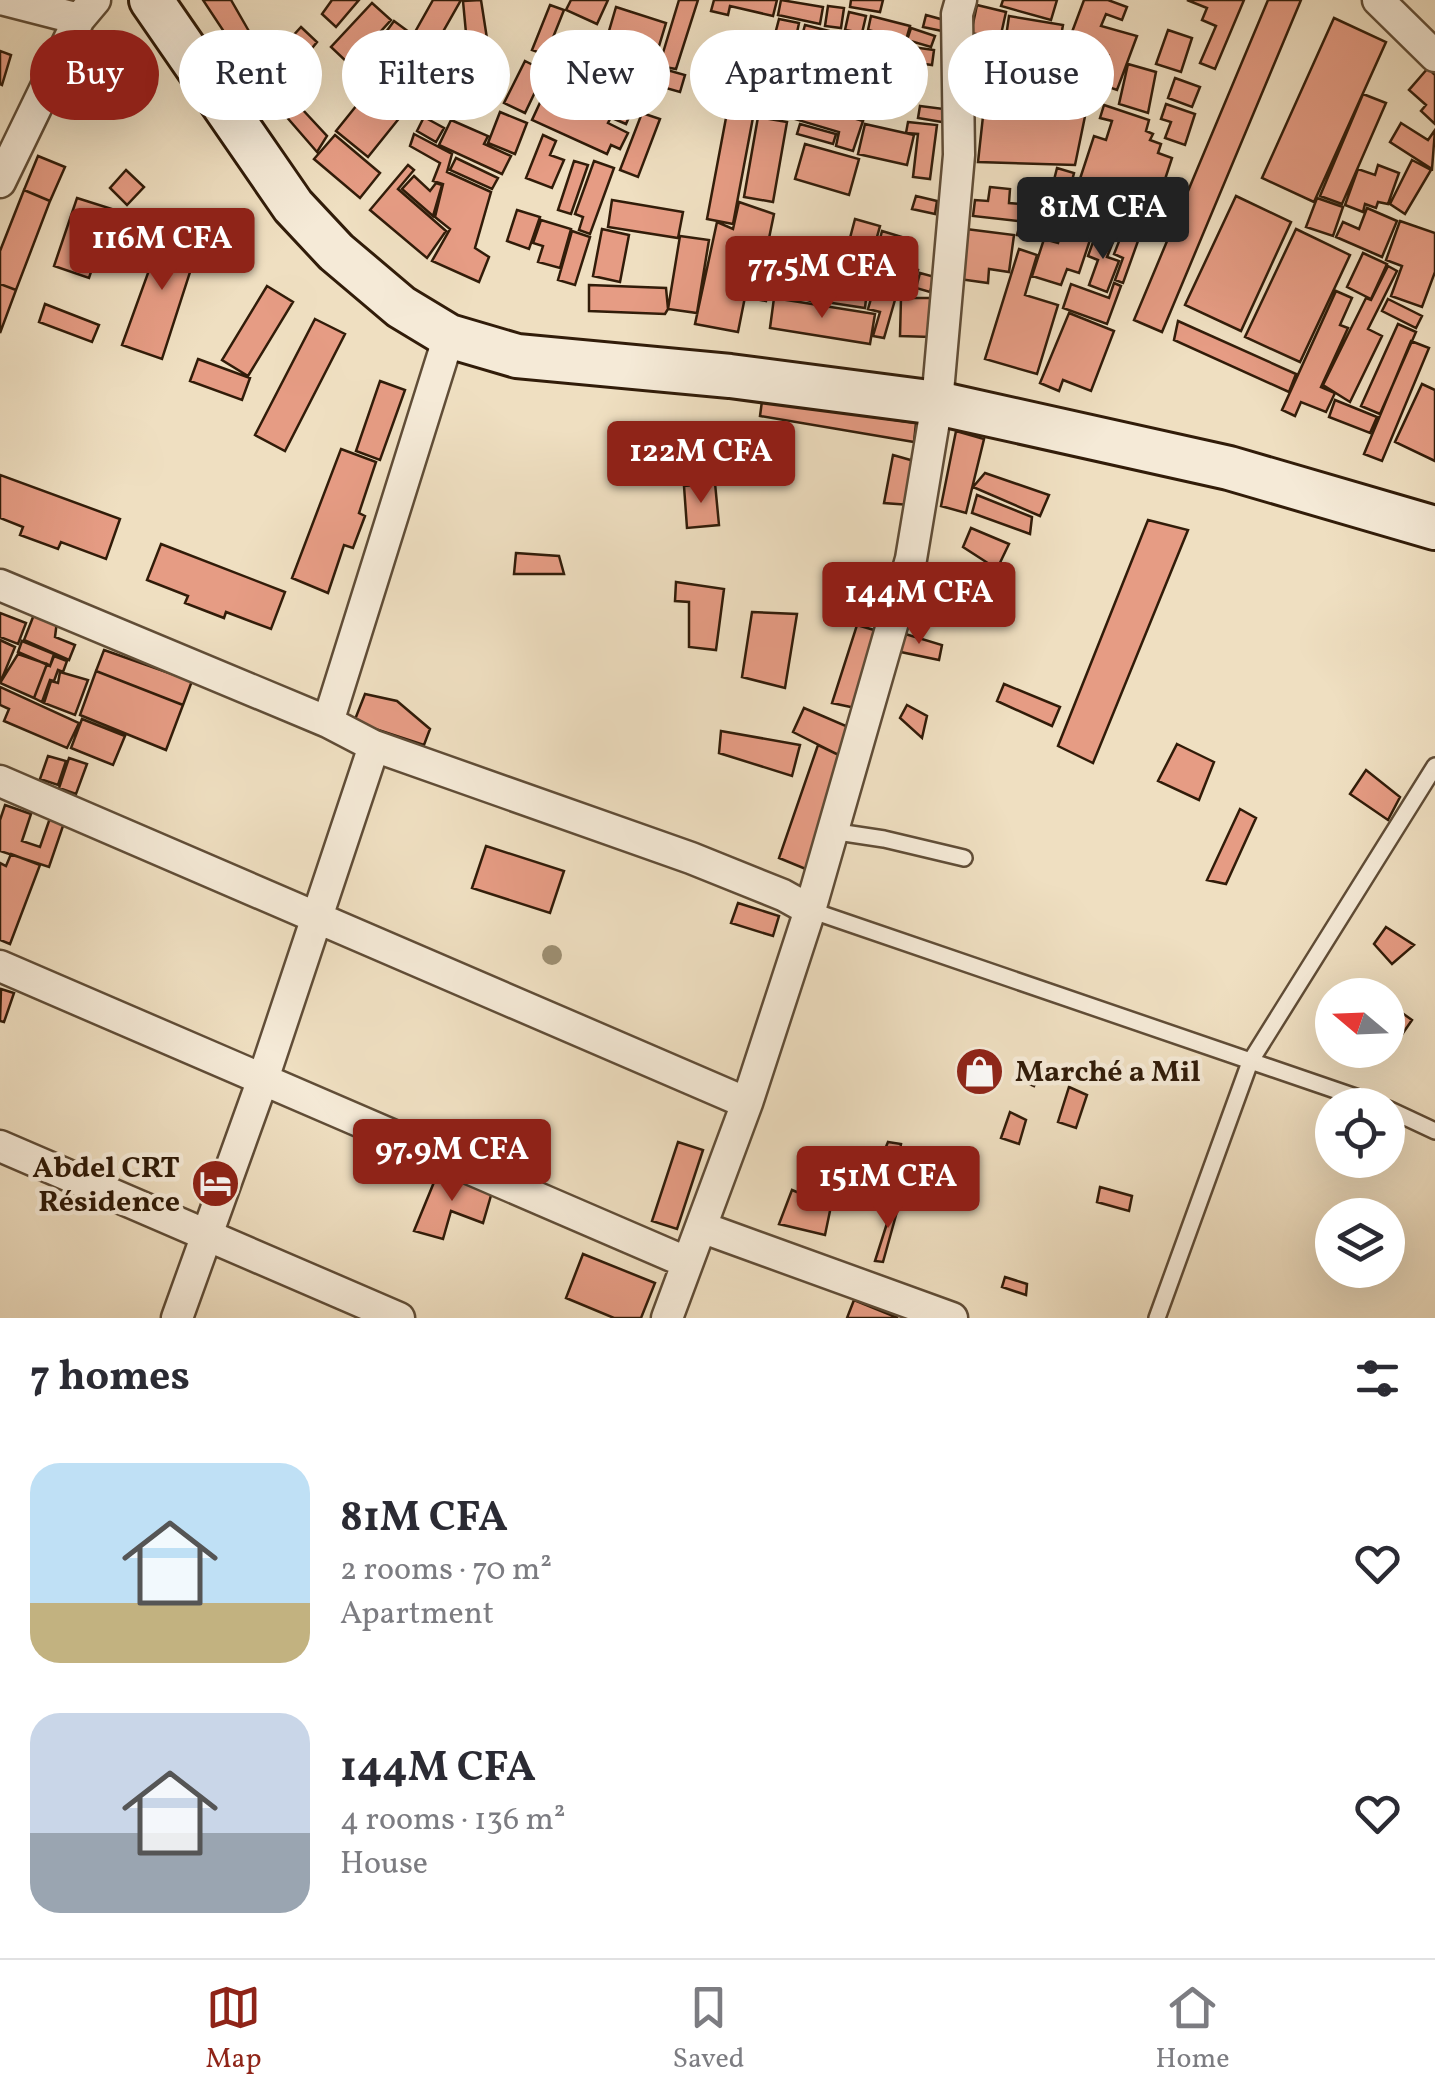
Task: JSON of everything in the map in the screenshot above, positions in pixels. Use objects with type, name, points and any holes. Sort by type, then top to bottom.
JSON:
[{"type":"street","points":[[0,182],[87,9],[5,0]]},
{"type":"street","points":[[152,0],[293,206],[336,252],[401,307],[449,336],[517,356],[730,376],[937,403],[1229,468],[1435,528]]},
{"type":"street","points":[[1378,0],[1435,56]]},
{"type":"street","points":[[667,1318],[747,1103],[810,910],[910,559],[937,403],[958,155],[952,5]]},
{"type":"street","points":[[328,722],[449,336]]},
{"type":"street","points":[[0,585],[328,722],[374,746],[691,858],[810,910]]},
{"type":"street","points":[[177,1318],[263,1079],[374,746]]},
{"type":"street","points":[[0,781],[747,1103]]},
{"type":"street","points":[[0,966],[686,1262]]},
{"type":"street","points":[[0,1146],[399,1318]]},
{"type":"street","points":[[701,1228],[952,1318]]},
{"type":"lane","points":[[1157,1318],[1250,1062],[1435,766]]},
{"type":"lane","points":[[832,831],[964,858]]},
{"type":"lane","points":[[810,910],[1328,1088]]},
{"type":"lane","points":[[1405,1117],[1435,1131]]},
{"type":"building","points":[[203,0],[231,0],[248,30],[223,30]]},
{"type":"building","points":[[332,0],[359,0],[336,27],[322,14]]},
{"type":"building","points":[[433,0],[461,0],[444,30],[416,30]]},
{"type":"building","points":[[481,0],[486,30],[466,30],[463,1]]},
{"type":"building","points":[[571,0],[608,0],[597,24],[566,10]]},
{"type":"building","points":[[679,0],[698,0],[676,69],[670,68],[670,30]]},
{"type":"building","points":[[714,0],[777,0],[773,16],[730,6],[728,15],[711,11]]},
{"type":"building","points":[[781,0],[823,7],[820,24],[778,15]]},
{"type":"building","points":[[851,0],[883,0],[880,12],[850,7]]},
{"type":"building","points":[[1003,0],[1057,0],[1051,20],[1001,6]]},
{"type":"building","points":[[1084,0],[1108,0],[1127,7],[1122,20],[1106,14],[1101,26],[1137,36],[1117,90],[1114,30],[1073,30]]},
{"type":"building","points":[[1187,0],[1244,0],[1215,69],[1200,63],[1216,26],[1202,20],[1207,8]]},
{"type":"building","points":[[1268,0],[1301,0],[1162,332],[1134,320]]},
{"type":"building","points":[[372,3],[391,20],[382,30],[347,30]]},
{"type":"building","points":[[550,5],[564,10],[556,30],[540,30]]},
{"type":"building","points":[[977,5],[1006,12],[1002,30],[972,30]]},
{"type":"building","points":[[828,6],[844,8],[841,28],[825,26]]},
{"type":"building","points":[[616,7],[666,23],[664,30],[609,30]]},
{"type":"building","points":[[849,12],[866,16],[863,30],[845,30]]},
{"type":"building","points":[[926,15],[944,20],[942,31],[923,27]]},
{"type":"building","points":[[871,16],[910,26],[909,30],[868,30]]},
{"type":"building","points":[[1009,16],[1063,25],[1062,30],[1007,30]]},
{"type":"building","points":[[1334,18],[1386,42],[1314,202],[1262,178]]},
{"type":"building","points":[[779,19],[799,23],[798,30],[776,30]]},
{"type":"building","points":[[394,21],[406,30],[387,30]]},
{"type":"building","points":[[1168,30],[1192,38],[1181,72],[1156,64]]},
{"type":"building","points":[[342,35],[342,57],[331,47]]},
{"type":"building","points":[[928,49],[934,50],[932,65],[928,64]]},
{"type":"building","points":[[0,51],[11,55],[2,85],[0,84]]},
{"type":"building","points":[[525,61],[530,64],[530,102],[525,113],[510,106],[510,91]]},
{"type":"building","points":[[1128,64],[1156,72],[1148,113],[1119,104]]},
{"type":"building","points":[[1428,68],[1435,75],[1435,124],[1421,111],[1426,105],[1409,90]]},
{"type":"building","points":[[670,71],[685,75],[680,92],[670,89]]},
{"type":"building","points":[[1175,78],[1200,87],[1192,107],[1168,98]]},
{"type":"building","points":[[1363,94],[1386,103],[1342,204],[1320,196]]},
{"type":"building","points":[[1166,104],[1195,114],[1185,145],[1165,138],[1171,122],[1161,119]]},
{"type":"building","points":[[928,107],[944,109],[942,122],[928,120]]},
{"type":"building","points":[[1114,108],[1149,120],[1146,131],[1153,134],[1150,140],[1161,144],[1158,153],[1172,158],[1153,216],[1076,191],[1094,136],[1106,140],[1112,121],[1108,120],[1114,120]]},
{"type":"building","points":[[510,116],[527,123],[515,154],[488,143],[497,120],[510,120]]},
{"type":"building","points":[[289,120],[312,120],[327,136],[317,152]]},
{"type":"building","points":[[345,120],[398,120],[368,157],[336,131]]},
{"type":"building","points":[[422,120],[444,128],[436,142],[417,131]]},
{"type":"building","points":[[451,120],[488,136],[484,144],[511,156],[502,174],[439,145]]},
{"type":"building","points":[[532,120],[610,120],[608,123],[628,133],[620,149],[611,145],[607,154]]},
{"type":"building","points":[[639,120],[660,120],[638,177],[620,170]]},
{"type":"building","points":[[726,120],[753,120],[733,224],[707,219]]},
{"type":"building","points":[[757,120],[787,122],[773,202],[744,197]]},
{"type":"building","points":[[798,120],[863,121],[853,151],[836,146],[839,132]]},
{"type":"building","points":[[983,120],[1084,120],[1075,165],[978,162]]},
{"type":"building","points":[[908,122],[937,125],[930,179],[913,177],[918,134],[906,133]]},
{"type":"building","points":[[1401,123],[1428,140],[1435,130],[1432,169],[1390,142]]},
{"type":"building","points":[[800,124],[836,134],[833,144],[797,134]]},
{"type":"building","points":[[865,124],[914,135],[907,165],[858,154]]},
{"type":"building","points":[[414,134],[452,154],[447,172],[491,192],[475,248],[489,257],[479,282],[432,261],[450,229],[435,217],[443,184],[433,181],[440,163],[410,146]]},
{"type":"building","points":[[335,135],[380,173],[360,198],[314,159]]},
{"type":"building","points":[[543,135],[556,141],[550,155],[564,160],[552,188],[526,178]]},
{"type":"building","points":[[805,144],[859,159],[849,195],[795,179]]},
{"type":"building","points":[[38,156],[65,167],[50,201],[24,190]]},
{"type":"building","points":[[456,158],[498,178],[492,189],[450,170]]},
{"type":"building","points":[[1412,160],[1431,170],[1405,214],[1390,204]]},
{"type":"building","points":[[574,161],[588,165],[571,214],[558,210]]},
{"type":"building","points":[[594,161],[614,168],[590,234],[579,230],[583,217],[575,214]]},
{"type":"building","points":[[408,165],[414,170],[398,189],[446,231],[427,258],[370,210]]},
{"type":"building","points":[[1378,165],[1399,173],[1388,204],[1378,202],[1376,208],[1365,204],[1363,212],[1345,205],[1358,169],[1375,175]]},
{"type":"building","points":[[1057,168],[1074,173],[1067,200],[1050,196]]},
{"type":"building","points":[[126,170],[144,187],[127,205],[110,188]]},
{"type":"building","points":[[414,176],[430,191],[436,183],[442,185],[433,216],[402,189]]},
{"type":"building","points":[[1035,179],[1050,182],[1043,209],[1028,205]]},
{"type":"building","points":[[990,187],[1010,189],[1009,203],[1021,204],[1019,221],[973,216],[975,200],[988,201]]},
{"type":"building","points":[[24,190],[50,201],[16,290],[0,284],[0,251]]},
{"type":"building","points":[[916,196],[937,201],[935,214],[912,209]]},
{"type":"building","points":[[1236,196],[1291,222],[1241,331],[1185,305]]},
{"type":"building","points":[[77,198],[112,209],[89,278],[54,266]]},
{"type":"building","points":[[1317,198],[1343,207],[1333,236],[1306,227]]},
{"type":"building","points":[[612,200],[683,212],[678,238],[608,227]]},
{"type":"building","points":[[1052,200],[1067,205],[1057,238],[1042,233]]},
{"type":"building","points":[[1072,201],[1100,210],[1079,273],[1067,269],[1061,285],[1032,276],[1044,239],[1058,243]]},
{"type":"building","points":[[739,202],[774,214],[768,243],[777,245],[766,301],[745,297],[738,332],[695,324],[717,222],[733,229]]},
{"type":"building","points":[[1024,208],[1042,212],[1036,240],[1017,235]]},
{"type":"building","points":[[1367,208],[1397,221],[1382,257],[1336,237],[1343,222],[1359,229]]},
{"type":"building","points":[[517,210],[540,217],[529,249],[507,241]]},
{"type":"building","points":[[1104,211],[1125,219],[1120,234],[1099,226]]},
{"type":"building","points":[[855,219],[880,226],[875,244],[850,238]]},
{"type":"building","points":[[541,220],[571,229],[560,268],[538,262],[543,246],[533,243]]},
{"type":"building","points":[[1127,221],[1143,227],[1123,283],[1115,280],[1123,258],[1114,254]]},
{"type":"building","points":[[1400,221],[1435,233],[1435,272],[1422,307],[1391,296],[1402,266],[1386,260]]},
{"type":"building","points":[[165,226],[201,238],[162,359],[122,345]]},
{"type":"building","points":[[602,229],[629,235],[620,282],[593,276]]},
{"type":"building","points":[[966,229],[1014,235],[1009,272],[989,269],[988,283],[959,279]]},
{"type":"building","points":[[1296,229],[1350,255],[1300,362],[1245,337]]},
{"type":"building","points":[[572,231],[590,237],[575,285],[558,280]]},
{"type":"building","points":[[882,231],[912,240],[908,256],[878,247]]},
{"type":"building","points":[[1097,231],[1115,237],[1107,257],[1119,261],[1107,292],[1089,285],[1098,260],[1088,256]]},
{"type":"building","points":[[680,236],[709,240],[697,313],[668,309]]},
{"type":"building","points":[[793,238],[884,261],[877,290],[786,266]]},
{"type":"building","points":[[1019,249],[1037,255],[1025,295],[1058,305],[1037,374],[985,359]]},
{"type":"building","points":[[1363,253],[1387,264],[1371,299],[1347,287]]},
{"type":"building","points":[[887,262],[918,270],[912,290],[899,286],[884,338],[873,336],[880,312],[868,309],[873,292],[878,293]]},
{"type":"building","points":[[1388,266],[1397,271],[1368,329],[1382,336],[1350,402],[1323,385],[1366,298],[1371,300]]},
{"type":"building","points":[[785,271],[821,281],[815,302],[780,293]]},
{"type":"building","points":[[920,273],[935,277],[930,292],[916,288]]},
{"type":"building","points":[[1114,283],[1121,286],[1107,324],[1063,308],[1071,284],[1109,298]]},
{"type":"building","points":[[0,284],[16,290],[0,333]]},
{"type":"building","points":[[822,284],[867,290],[865,308],[819,301]]},
{"type":"building","points":[[589,285],[666,288],[668,309],[665,314],[589,311]]},
{"type":"building","points":[[267,286],[293,302],[248,376],[222,360]]},
{"type":"building","points":[[1336,291],[1352,298],[1340,325],[1348,328],[1321,387],[1335,393],[1326,412],[1301,402],[1295,416],[1282,410]]},
{"type":"building","points":[[774,298],[875,314],[870,344],[770,328]]},
{"type":"building","points":[[901,298],[931,298],[931,337],[900,336]]},
{"type":"building","points":[[1388,299],[1422,316],[1416,328],[1382,311]]},
{"type":"building","points":[[45,304],[99,325],[92,342],[39,322]]},
{"type":"building","points":[[1069,313],[1114,331],[1091,391],[1063,380],[1059,391],[1040,383]]},
{"type":"building","points":[[315,319],[345,334],[285,451],[255,435]]},
{"type":"building","points":[[1178,321],[1296,374],[1289,392],[1174,340]]},
{"type":"building","points":[[1398,324],[1416,332],[1380,414],[1361,406]]},
{"type":"building","points":[[1411,341],[1429,348],[1382,461],[1364,454]]},
{"type":"building","points":[[198,359],[250,378],[242,400],[190,381]]},
{"type":"building","points":[[380,381],[405,390],[380,460],[356,451]]},
{"type":"building","points":[[1422,384],[1435,390],[1435,461],[1395,442]]},
{"type":"building","points":[[1335,400],[1377,417],[1370,433],[1329,417]]},
{"type":"building","points":[[762,401],[916,423],[914,442],[760,416]]},
{"type":"building","points":[[956,431],[984,439],[966,513],[941,506]]},
{"type":"building","points":[[341,449],[376,462],[359,513],[365,516],[353,548],[344,545],[328,593],[292,578]]},
{"type":"building","points":[[893,455],[914,461],[910,505],[884,503]]},
{"type":"building","points":[[985,473],[1049,495],[1040,516],[973,487]]},
{"type":"building","points":[[0,475],[120,519],[106,559],[61,542],[58,549],[20,535],[23,527],[0,518]]},
{"type":"building","points":[[715,483],[719,525],[687,528],[684,486]]},
{"type":"building","points":[[977,495],[1032,517],[1030,534],[972,513]]},
{"type":"building","points":[[1148,520],[1188,530],[1093,763],[1058,746]]},
{"type":"building","points":[[971,528],[1009,544],[997,569],[963,547]]},
{"type":"building","points":[[161,544],[285,592],[271,629],[226,612],[224,618],[185,603],[188,596],[147,580]]},
{"type":"building","points":[[516,553],[559,556],[564,574],[514,574]]},
{"type":"building","points":[[676,582],[724,589],[716,650],[689,647],[689,602],[675,601]]},
{"type":"building","points":[[35,612],[57,621],[55,637],[75,645],[69,660],[24,640]]},
{"type":"building","points":[[752,612],[797,614],[785,688],[742,677]]},
{"type":"building","points":[[0,613],[26,623],[18,644],[0,637]]},
{"type":"building","points":[[857,625],[874,630],[860,709],[832,703]]},
{"type":"building","points":[[902,633],[942,645],[939,660],[896,651]]},
{"type":"building","points":[[0,640],[15,647],[0,683]]},
{"type":"building","points":[[22,641],[54,654],[50,666],[18,652]]},
{"type":"building","points":[[104,650],[192,681],[183,705],[96,671]]},
{"type":"building","points":[[18,654],[47,664],[34,698],[0,683]]},
{"type":"building","points":[[54,656],[67,661],[63,672],[58,670],[54,681],[50,680],[42,702],[34,698]]},
{"type":"building","points":[[96,671],[183,705],[166,750],[80,715]]},
{"type":"building","points":[[60,672],[88,680],[75,715],[44,703],[51,681],[58,683]]},
{"type":"building","points":[[1004,684],[1060,707],[1052,726],[997,701]]},
{"type":"building","points":[[0,687],[79,723],[67,748],[4,721],[9,709],[0,705]]},
{"type":"building","points":[[365,694],[397,701],[430,729],[424,745],[354,722]]},
{"type":"building","points":[[907,705],[927,716],[922,738],[900,718]]},
{"type":"building","points":[[804,708],[860,732],[845,758],[793,732]]},
{"type":"building","points":[[82,719],[125,736],[113,765],[71,748]]},
{"type":"building","points":[[721,731],[800,745],[792,776],[719,753]]},
{"type":"building","points":[[1177,744],[1214,762],[1199,800],[1158,781]]},
{"type":"building","points":[[818,745],[845,758],[813,872],[779,858]]},
{"type":"building","points":[[48,756],[66,761],[58,785],[40,779]]},
{"type":"building","points":[[69,758],[87,764],[76,794],[59,788]]},
{"type":"building","points":[[1366,770],[1400,797],[1388,820],[1350,794]]},
{"type":"building","points":[[5,805],[31,814],[22,841],[40,847],[50,818],[64,823],[49,867],[0,851],[0,820]]},
{"type":"building","points":[[1240,809],[1256,818],[1226,884],[1207,880]]},
{"type":"building","points":[[486,846],[564,871],[550,913],[472,888]]},
{"type":"building","points":[[11,854],[40,865],[10,944],[0,940],[0,863],[6,866]]},
{"type":"building","points":[[738,903],[779,916],[773,936],[731,923]]},
{"type":"building","points":[[1386,927],[1414,945],[1392,964],[1374,944]]},
{"type":"building","points":[[1,989],[14,993],[4,1022],[0,1021]]},
{"type":"building","points":[[1025,1067],[1040,1073],[1034,1086],[1021,1080]]},
{"type":"building","points":[[1069,1087],[1087,1095],[1076,1128],[1058,1122]]},
{"type":"building","points":[[1010,1112],[1026,1120],[1019,1144],[1001,1138]]},
{"type":"building","points":[[678,1142],[703,1150],[677,1229],[652,1221]]},
{"type":"building","points":[[888,1142],[901,1144],[898,1160],[883,1154]]},
{"type":"building","points":[[439,1170],[492,1192],[483,1223],[451,1211],[443,1239],[414,1231]]},
{"type":"building","points":[[935,1172],[948,1179],[943,1193],[930,1187]]},
{"type":"building","points":[[901,1181],[938,1196],[935,1208],[897,1192]]},
{"type":"building","points":[[1100,1187],[1132,1196],[1129,1211],[1097,1202]]},
{"type":"building","points":[[792,1190],[831,1206],[825,1235],[779,1224]]},
{"type":"building","points":[[896,1195],[901,1197],[883,1262],[875,1261]]},
{"type":"building","points":[[583,1254],[655,1283],[641,1318],[614,1318],[566,1298]]},
{"type":"building","points":[[1005,1277],[1027,1284],[1026,1295],[1002,1287]]},
{"type":"building","points":[[854,1300],[898,1318],[847,1318]]},
{"type":"place","name":"Marché a Mil","points":[[980,1071]]},
{"type":"place","name":"Abdel CRT Résidence","points":[[215,1184]]}]
